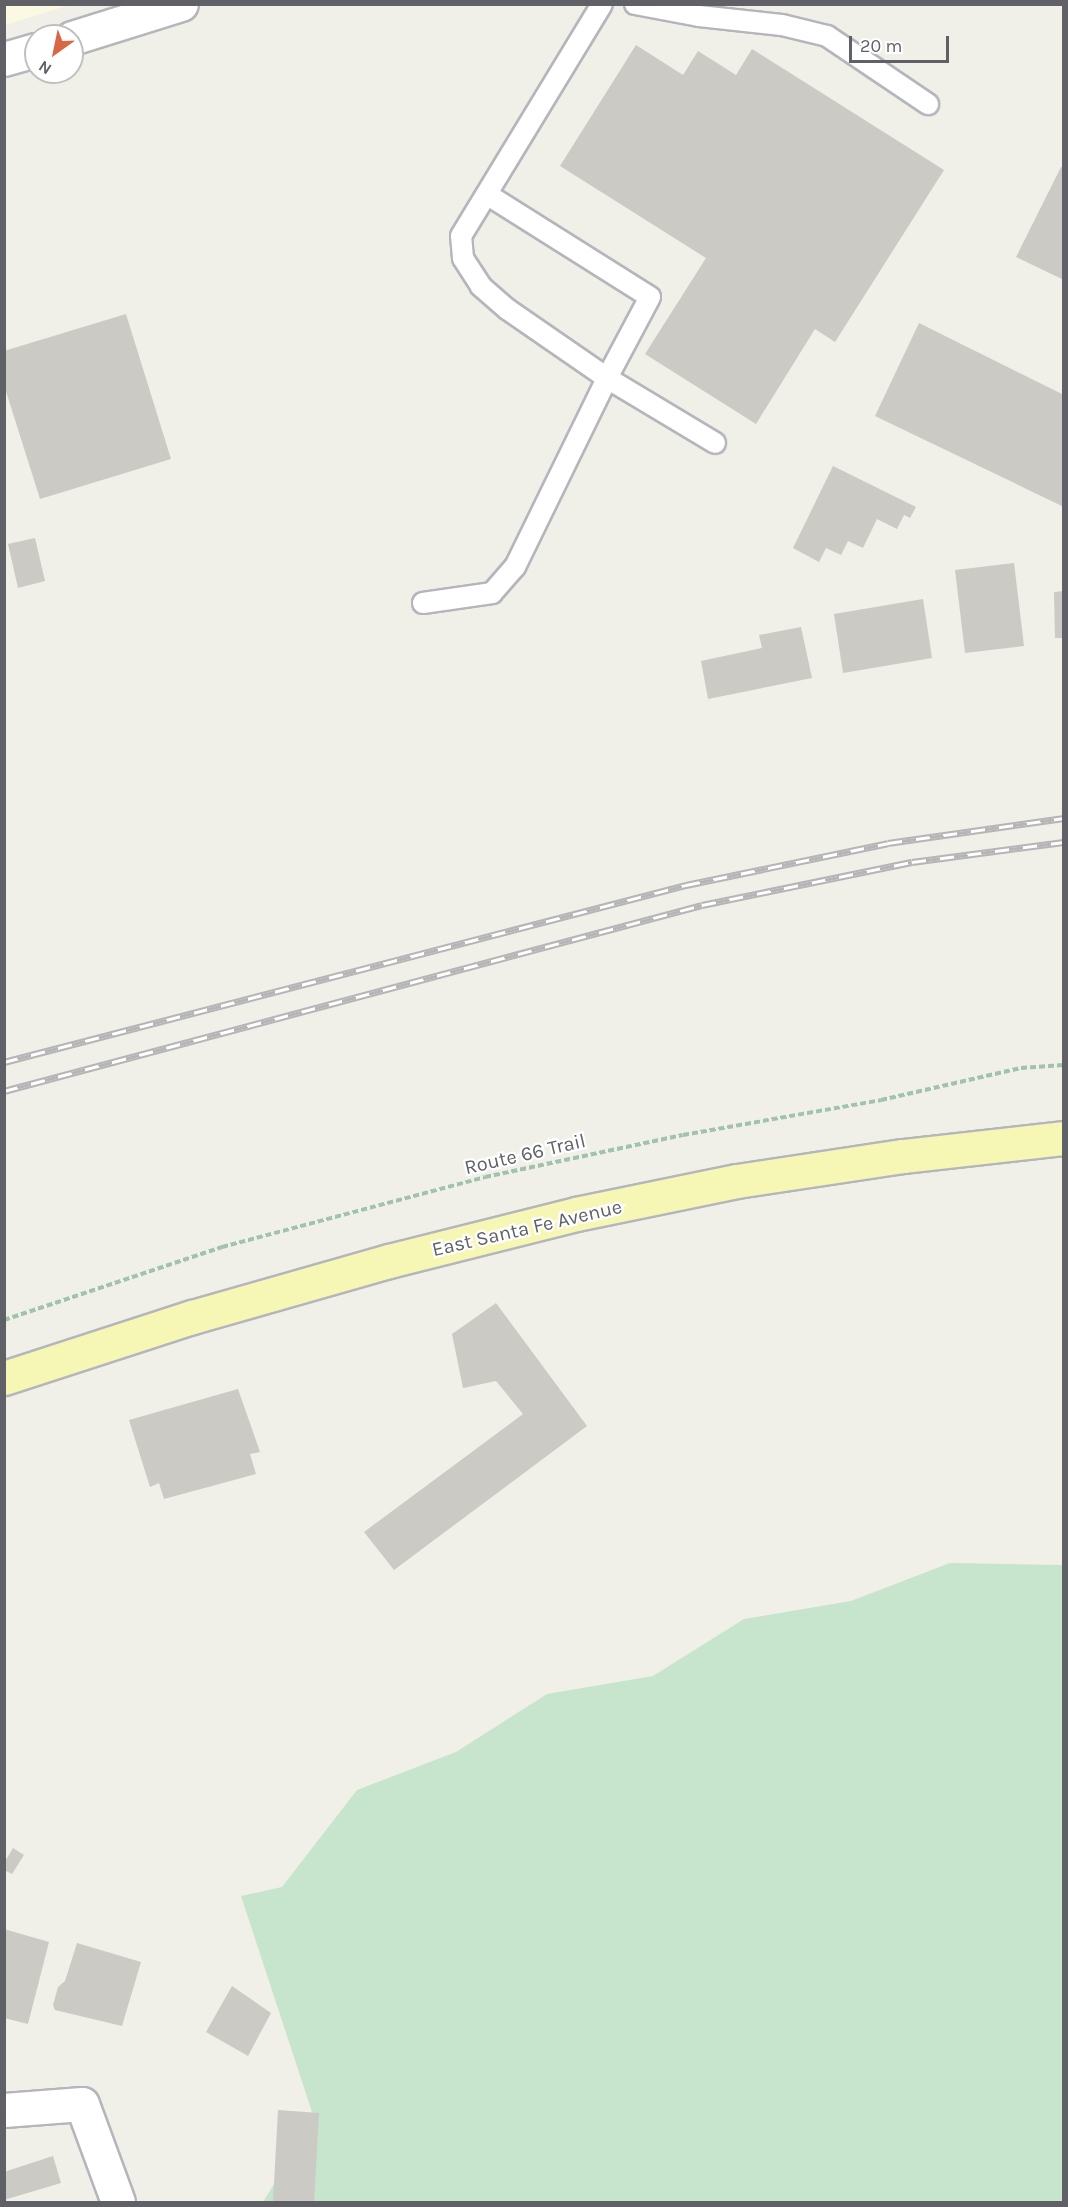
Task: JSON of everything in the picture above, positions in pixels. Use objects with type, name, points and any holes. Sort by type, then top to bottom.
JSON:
[{"type":"main road","name":"East Santa Fe Avenue","points":[[4,1378],[203,1314],[389,1261],[576,1214],[748,1179],[903,1156],[1064,1138]]},
{"type":"street","points":[[84,34],[181,4]]},
{"type":"street","points":[[4,59],[24,53]]},
{"type":"street","points":[[4,2110],[82,2104],[118,2202]]},
{"type":"lane","points":[[602,4],[461,236],[464,258],[481,286],[507,309],[607,378],[714,442]]},
{"type":"lane","points":[[635,4],[699,16],[782,25],[827,36],[928,104]]},
{"type":"lane","points":[[423,603],[492,593],[515,567],[607,378],[650,297],[488,195]]},
{"type":"path","name":"Route 66 Trail","points":[[4,1320],[222,1247],[485,1177],[683,1135],[881,1100],[1021,1068],[1064,1065]]},
{"type":"shaded area","points":[[5,4],[70,4],[70,5],[5,25]]},
{"type":"green space","points":[[950,1563],[1063,1565],[1063,2202],[263,2202],[314,2118],[241,1896],[282,1887],[357,1790],[456,1752],[547,1694],[653,1676],[744,1619],[851,1601]]},
{"type":"building","points":[[636,45],[683,75],[698,51],[736,75],[752,49],[944,170],[835,342],[815,329],[756,424],[645,354],[706,258],[560,166]]},
{"type":"building","points":[[1061,167],[1064,168],[1064,280],[1016,257]]},
{"type":"building","points":[[126,314],[171,459],[40,499],[4,385],[4,351]]},
{"type":"building","points":[[919,323],[1064,395],[1064,507],[875,416]]},
{"type":"building","points":[[833,466],[916,507],[910,518],[904,515],[897,529],[877,519],[863,548],[848,541],[841,555],[826,548],[819,562],[793,548]]},
{"type":"building","points":[[35,538],[45,581],[18,588],[8,544]]},
{"type":"building","points":[[1014,563],[1024,646],[965,653],[955,570]]},
{"type":"building","points":[[1064,591],[1064,638],[1055,638],[1054,592]]},
{"type":"building","points":[[923,599],[932,658],[843,673],[834,614]]},
{"type":"building","points":[[801,627],[812,678],[708,699],[701,661],[762,648],[759,635]]},
{"type":"building","points":[[496,1303],[587,1426],[394,1570],[364,1532],[523,1414],[496,1381],[463,1388],[452,1334]]},
{"type":"building","points":[[238,1389],[260,1452],[250,1454],[256,1474],[164,1499],[159,1483],[150,1487],[129,1420]]},
{"type":"building","points":[[13,1848],[24,1855],[12,1874],[4,1870],[4,1863]]},
{"type":"building","points":[[4,1929],[49,1942],[28,2024],[4,2018]]},
{"type":"building","points":[[77,1943],[141,1962],[122,2026],[55,2010],[53,2005],[58,1987],[65,1981]]},
{"type":"building","points":[[232,1986],[271,2013],[248,2056],[206,2032]]},
{"type":"building","points":[[278,2110],[319,2113],[314,2202],[273,2202]]},
{"type":"building","points":[[53,2156],[61,2183],[4,2200],[4,2172]]},
{"type":"railway","points":[[4,1062],[686,885],[888,843],[1064,818]]},
{"type":"railway","points":[[4,1091],[702,905],[912,862],[1064,842]]}]
